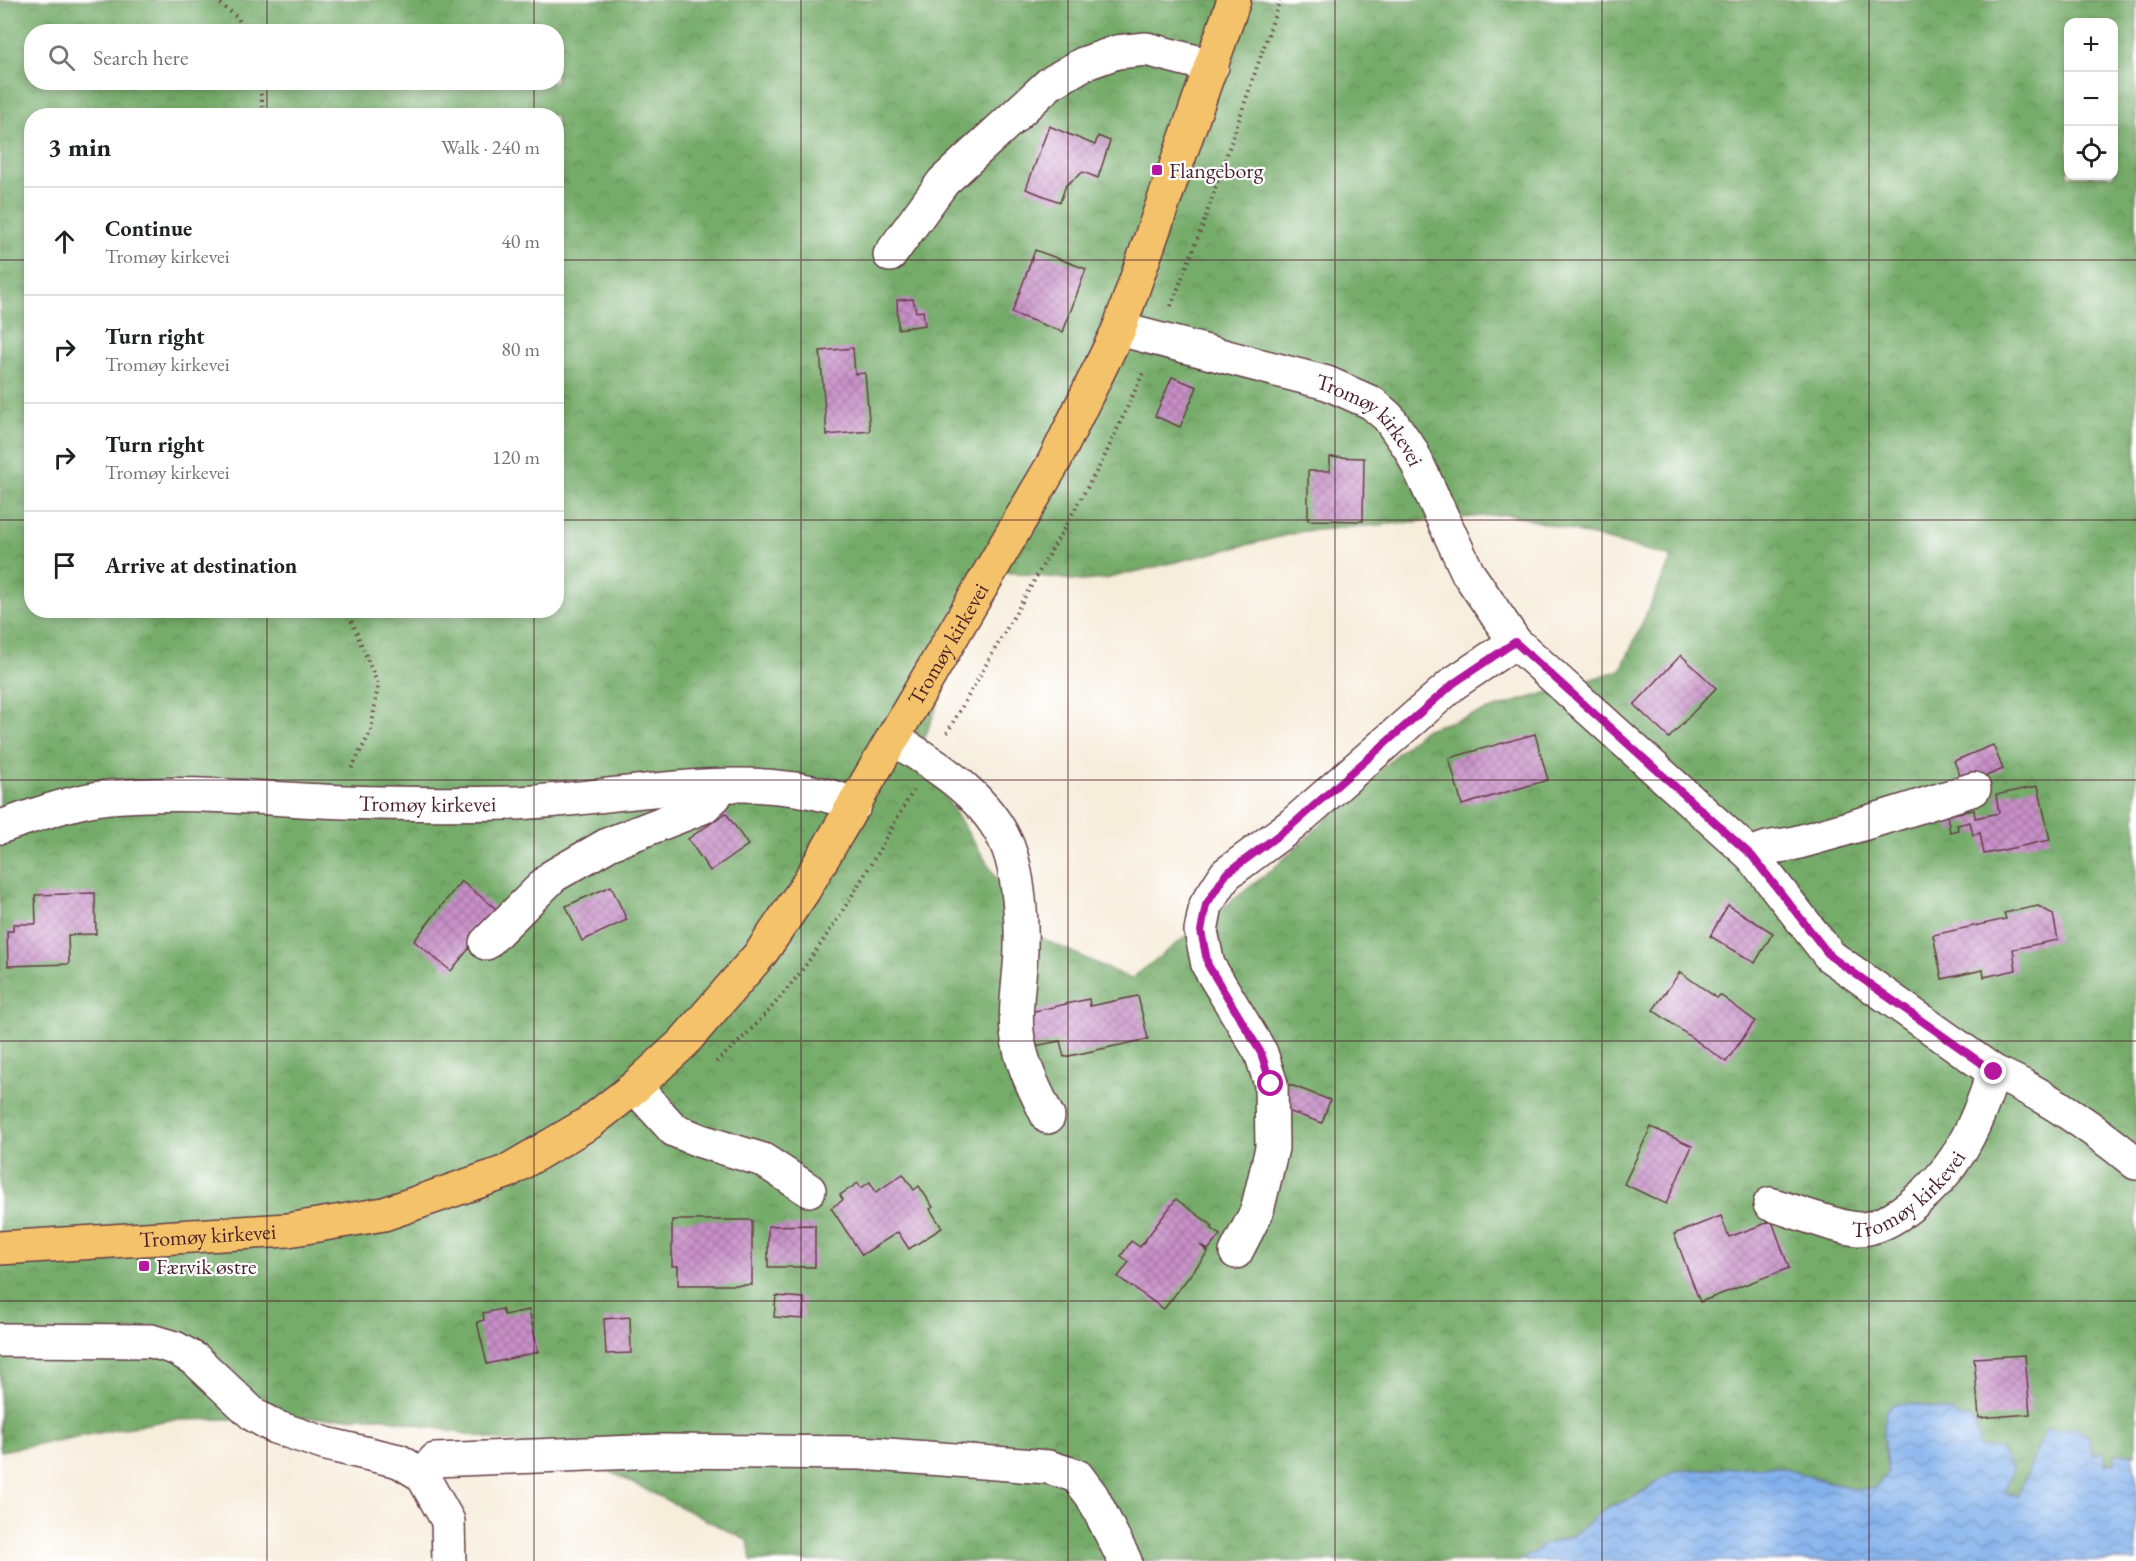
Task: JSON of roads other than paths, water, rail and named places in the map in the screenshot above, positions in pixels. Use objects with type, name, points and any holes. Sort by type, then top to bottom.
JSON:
[{"type":"main road","name":"Tromøy kirkevei","points":[[0,1248],[288,1230],[384,1214],[506,1172],[589,1123],[635,1087],[682,1044],[761,953],[804,890],[1054,462],[1119,328],[1234,0]]},
{"type":"street","points":[[890,255],[943,182],[1049,84],[1083,64],[1117,51],[1146,49],[1212,66]]},
{"type":"street","name":"Tromøy kirkevei","points":[[1119,328],[1327,383],[1372,403],[1388,417],[1410,450],[1468,573],[1515,642],[1752,856],[1830,956],[1994,1072],[2017,1082],[2093,1130],[2136,1163]]},
{"type":"street","points":[[1236,1252],[1257,1211],[1272,1148],[1271,1084],[1261,1053],[1208,965],[1201,931],[1206,905],[1226,874],[1292,825],[1454,683],[1515,642]]},
{"type":"street","points":[[894,739],[931,762],[972,795],[996,826],[1008,847],[1014,870],[1021,945],[1016,1012],[1017,1034],[1022,1058],[1048,1117]]},
{"type":"street","points":[[486,943],[553,876],[609,844],[703,807],[715,796],[718,786]]},
{"type":"street","name":"Tromøy kirkevei","points":[[0,827],[31,816],[107,797],[183,794],[347,802],[514,803],[718,786],[777,786],[838,797],[855,805]]},
{"type":"street","points":[[1752,856],[1760,848],[1784,846],[1854,828],[1974,789]]},
{"type":"street","name":"Tromøy kirkevei","points":[[1770,1204],[1857,1229],[1886,1224],[1914,1204],[1956,1157],[1979,1115],[1994,1072]]},
{"type":"street","points":[[635,1087],[674,1130],[763,1160],[809,1190]]},
{"type":"street","points":[[0,1340],[151,1341],[175,1348],[196,1360],[254,1415],[275,1427],[326,1444],[399,1461],[422,1475],[448,1521],[449,1561]]},
{"type":"street","points":[[422,1475],[435,1460],[661,1450],[861,1453],[1048,1467],[1077,1476],[1092,1496],[1125,1561]]},
{"type":"water","points":[[1894,1404],[1916,1404],[1955,1413],[1958,1417],[1969,1417],[1975,1423],[1979,1447],[1998,1448],[2013,1469],[2005,1491],[2018,1496],[2046,1428],[2058,1430],[2076,1427],[2086,1435],[2093,1456],[2103,1451],[2105,1464],[2115,1463],[2114,1454],[2136,1454],[2132,1455],[2136,1477],[2136,1561],[1521,1561],[1544,1545],[1572,1536],[1606,1508],[1633,1498],[1675,1471],[1774,1466],[1857,1490],[1874,1488],[1888,1474],[1883,1435],[1886,1411]]},
{"type":"place","name":"Flangeborg","points":[[1157,170]]},
{"type":"place","name":"Færvik østre","points":[[144,1266]]}]
